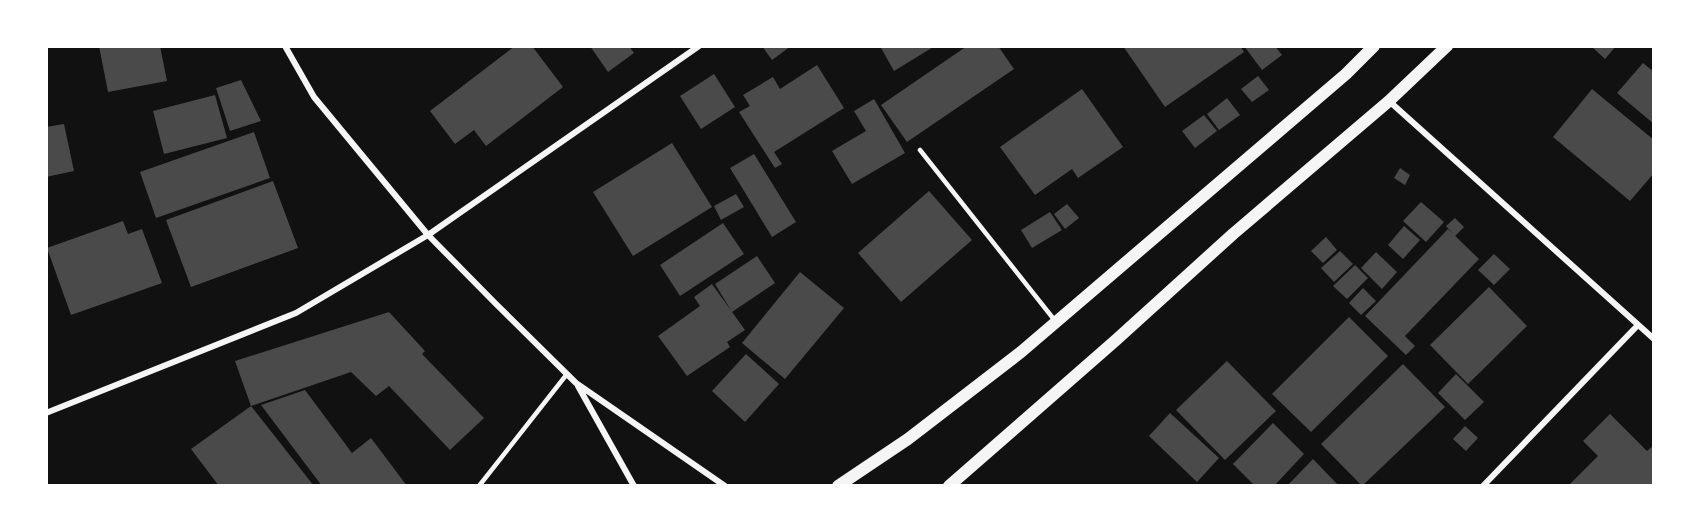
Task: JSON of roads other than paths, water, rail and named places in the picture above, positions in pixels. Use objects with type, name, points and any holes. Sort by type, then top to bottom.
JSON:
[{"type":"main road","points":[[838,486],[908,439],[1021,352],[1346,74],[1374,46]]},
{"type":"main road","points":[[949,486],[1233,234],[1389,101],[1447,46]]},
{"type":"street","points":[[285,46],[314,97],[428,235],[576,383],[725,486]]},
{"type":"street","points":[[46,413],[296,313],[428,235],[699,46]]},
{"type":"street","points":[[1389,101],[1653,339]]},
{"type":"street","points":[[1483,486],[1638,325]]},
{"type":"street","points":[[576,383],[634,486]]},
{"type":"lane","points":[[920,150],[1056,322]]},
{"type":"lane","points":[[479,486],[567,374]]}]
